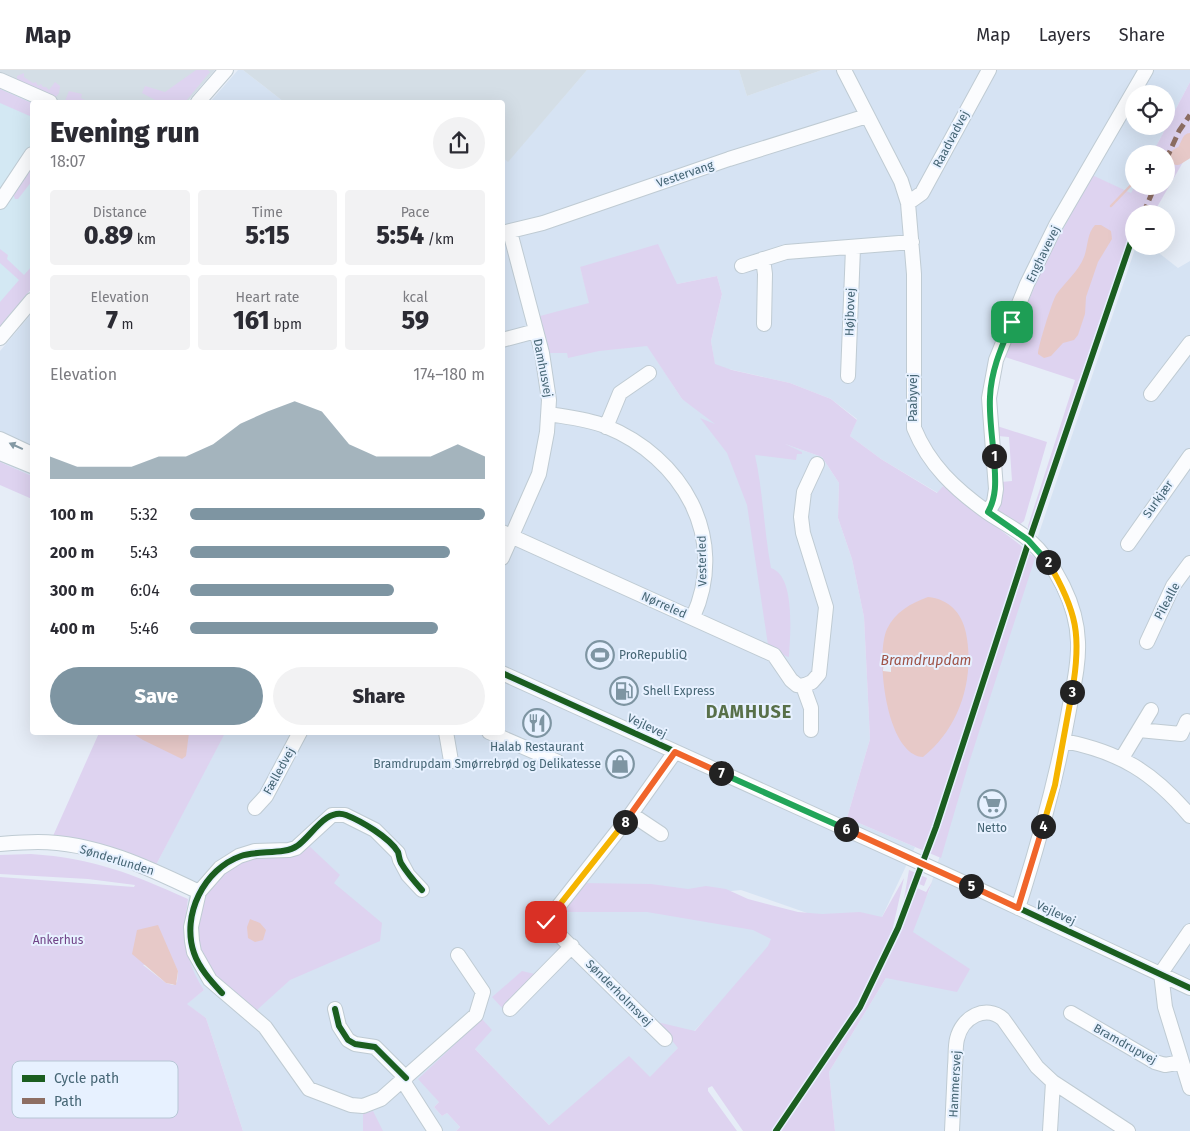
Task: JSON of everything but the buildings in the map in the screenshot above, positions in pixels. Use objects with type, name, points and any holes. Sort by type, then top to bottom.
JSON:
[{"type":"street","points":[[200,100],[226,70]]},
{"type":"street","name":"Paabyvej","points":[[844,70],[901,181],[908,203],[912,242],[914,428],[921,447],[944,478],[1028,540],[1047,560],[1066,592],[1075,619],[1078,662],[1064,741],[1055,785],[1018,908]]},
{"type":"street","name":"Raadvadvej","points":[[908,203],[922,193],[988,70]]},
{"type":"street","name":"Enghavevej","points":[[988,512],[994,502],[996,489],[990,398],[996,360],[1027,284],[1056,225],[1146,70]]},
{"type":"street","points":[[0,80],[45,100]]},
{"type":"street","name":"Vestervang","points":[[506,232],[867,116]]},
{"type":"street","points":[[0,202],[30,157]]},
{"type":"street","name":"Damhusvej","points":[[506,232],[536,331],[548,386],[548,414],[539,474],[508,534]]},
{"type":"street","points":[[742,266],[786,252],[912,242]]},
{"type":"street","name":"Højbovej","points":[[848,376],[853,248]]},
{"type":"street","points":[[763,259],[764,324]]},
{"type":"street","points":[[0,338],[26,318],[30,306]]},
{"type":"street","points":[[505,339],[536,331]]},
{"type":"street","points":[[1152,394],[1190,343]]},
{"type":"street","points":[[606,426],[620,393],[649,373]]},
{"type":"street","name":"Vesterled","points":[[548,414],[586,420],[606,426],[659,459],[688,494],[701,529],[704,549],[704,580],[700,601],[693,617]]},
{"type":"street","points":[[0,439],[30,453]]},
{"type":"street","points":[[0,453],[30,465]]},
{"type":"street","name":"Surkjær","points":[[1128,544],[1190,456]]},
{"type":"street","points":[[811,730],[811,708],[803,686],[819,674],[826,628],[826,607],[803,534],[801,517],[804,492],[817,464]]},
{"type":"street","name":"Nørreled","points":[[508,534],[774,655],[791,680],[797,685],[803,686]]},
{"type":"street","name":"Pilealle","points":[[1147,642],[1173,586],[1190,563]]},
{"type":"street","name":"Vejlevej","points":[[505,673],[1190,988]]},
{"type":"street","points":[[1122,758],[1151,710]]},
{"type":"street","points":[[1139,730],[1181,734],[1187,721]]},
{"type":"street","name":"Fælledvej","points":[[255,808],[266,796],[298,735]]},
{"type":"street","points":[[447,735],[451,761]]},
{"type":"street","points":[[496,735],[558,762]]},
{"type":"street","points":[[1064,741],[1093,747],[1122,758],[1154,778],[1190,816]]},
{"type":"street","name":"Sønderholmsvej","points":[[665,1039],[546,922],[631,814],[675,752]]},
{"type":"street","points":[[422,890],[408,875],[398,853],[385,839],[368,826],[338,814],[324,820],[296,848],[255,851],[239,856],[220,868],[199,892],[191,927],[194,952],[210,980],[222,993],[265,1028],[309,1089],[351,1105],[363,1106],[381,1099],[405,1080],[476,1015],[483,992],[458,955]]},
{"type":"street","points":[[631,814],[661,834]]},
{"type":"street","name":"Sønderlunden","points":[[0,844],[40,842],[103,853],[152,869],[199,892]]},
{"type":"street","points":[[1190,931],[1161,974],[1165,1007],[1190,1088]]},
{"type":"street","points":[[510,1009],[572,946]]},
{"type":"street","points":[[335,1009],[339,1026],[348,1040],[355,1044],[375,1047],[405,1080],[435,1131]]},
{"type":"street","name":"Hammersvej","points":[[952,1131],[957,1038],[967,1022],[976,1014],[983,1012],[996,1013],[1003,1019],[1036,1067],[1053,1082]]},
{"type":"street","name":"Bramdrupvej","points":[[1071,1013],[1155,1062],[1165,1065],[1182,1062]]},
{"type":"street","points":[[1050,1131],[1053,1082],[1126,1130]]},
{"type":"shaded area","points":[[0,70],[215,70],[189,100],[45,100],[0,80]]},
{"type":"shaded area","points":[[238,70],[243,70],[281,100],[212,100]]},
{"type":"shaded area","points":[[243,70],[587,70],[508,162],[505,160],[505,100],[281,100]]},
{"type":"shaded area","points":[[587,70],[739,70],[747,96],[822,70],[1190,70],[1190,82],[1175,110],[1175,85],[1125,85],[1125,135],[1162,135],[1157,145],[1125,145],[1125,195],[1131,195],[1042,269],[1002,362],[997,384],[994,516],[943,486],[938,493],[881,459],[850,436],[857,419],[831,399],[790,383],[715,366],[711,341],[722,294],[717,276],[677,284],[580,267],[590,303],[594,351],[647,345],[682,399],[760,440],[788,445],[822,457],[839,483],[838,518],[852,559],[864,617],[870,739],[847,818],[915,847],[873,936],[741,890],[703,894],[781,939],[650,1078],[586,1095],[549,1125],[475,1049],[482,1019],[439,1102],[434,1107],[442,1116],[447,1113],[460,1127],[456,1131],[243,1131],[206,1018],[186,1004],[204,990],[193,973],[186,949],[185,922],[191,882],[156,865],[222,735],[505,735],[505,159],[508,161]]},
{"type":"shaded area","points":[[739,70],[822,70],[747,96]]},
{"type":"shaded area","points":[[0,80],[45,100],[30,100],[30,289],[0,325]]},
{"type":"shaded area","points":[[1133,255],[1161,255],[1178,268],[1190,261],[1190,1131],[835,1131],[829,1072],[886,978],[929,891],[1038,536]]},
{"type":"shaded area","points":[[30,315],[30,475],[0,462],[0,351]]},
{"type":"green space","points":[[196,70],[208,70],[210,72],[187,100],[155,100],[142,93],[145,86],[165,92]]},
{"type":"green space","points":[[24,73],[24,77],[33,83],[36,82],[38,86],[41,84],[49,90],[55,82],[60,86],[59,93],[55,98],[17,81],[17,76]]},
{"type":"green space","points":[[1190,82],[1190,150],[1175,176],[1175,145],[1157,145],[1162,135],[1175,135],[1175,110]]},
{"type":"green space","points":[[0,89],[30,102],[30,116],[0,103]]},
{"type":"green space","points":[[69,91],[82,94],[81,98],[84,100],[65,100]]},
{"type":"green space","points":[[30,169],[30,184],[18,199],[15,199],[13,194]]},
{"type":"green space","points":[[1092,175],[1125,190],[1125,195],[1164,195],[1158,205],[1125,205],[1125,253],[1079,381],[1029,534],[1028,526],[1075,380],[1005,357],[1042,269]]},
{"type":"green space","points":[[658,244],[677,284],[717,276],[722,294],[711,341],[715,364],[732,370],[790,383],[831,399],[857,420],[850,436],[881,459],[937,493],[943,486],[1035,558],[968,766],[941,858],[847,818],[870,739],[864,617],[852,559],[838,518],[839,483],[822,457],[785,444],[802,452],[802,454],[797,454],[796,460],[755,455],[771,568],[779,573],[788,594],[790,608],[789,657],[768,645],[747,505],[727,453],[700,418],[715,424],[682,399],[647,346],[599,351],[568,358],[567,353],[550,353],[540,316],[589,303],[580,267]]},
{"type":"green space","points":[[0,249],[8,255],[7,259],[24,275],[30,268],[30,290],[0,326],[0,302],[19,280],[0,263]]},
{"type":"green space","points":[[997,426],[1047,442],[1024,521],[1018,526],[997,510],[1001,482],[1012,481],[1009,437],[998,436]]},
{"type":"green space","points":[[0,462],[30,475],[30,498],[0,485]]},
{"type":"green space","points":[[98,735],[224,735],[156,865],[106,847],[0,841],[0,837],[53,836]]},
{"type":"green space","points":[[306,843],[340,875],[334,883],[382,923],[380,941],[290,980],[258,1009],[256,1014],[218,982],[198,948],[196,929],[201,900],[211,882],[245,857]]},
{"type":"green space","name":"Ankerhus","points":[[31,854],[54,856],[94,863],[149,882],[188,899],[187,946],[192,968],[204,990],[187,1004],[206,1018],[243,1131],[0,1131],[0,877],[134,887],[135,885],[88,879],[0,874],[0,855]],"holes":[[[172,959],[178,971],[177,982],[173,985],[166,983],[143,965]]]},
{"type":"green space","points":[[909,870],[927,878],[924,886],[919,884],[917,888],[926,892],[932,882],[913,932],[970,969],[957,992],[886,978],[829,1072],[835,1131],[743,1131],[712,1086],[708,1088],[708,1091],[737,1131],[456,1131],[460,1127],[447,1113],[442,1116],[434,1107],[439,1102],[418,1079],[482,1019],[492,1030],[475,1049],[549,1125],[629,1056],[650,1077],[678,1048],[657,1022],[695,1031],[768,946],[771,939],[753,930],[647,912],[562,912],[582,883],[651,884],[688,889],[706,886],[726,889],[748,899],[798,912],[822,914],[860,912],[882,917],[904,878],[893,927],[900,931],[919,879],[915,878],[900,922]]},
{"type":"green space","points":[[522,971],[539,975],[504,1010],[492,997]]},
{"type":"green space","points":[[373,1111],[383,1131],[363,1131],[363,1114]]},
{"type":"water","points":[[1095,225],[1101,225],[1111,231],[1112,239],[1098,262],[1086,297],[1085,314],[1078,335],[1074,340],[1063,343],[1051,356],[1044,358],[1038,354],[1054,299],[1081,262],[1090,232]]},
{"type":"water","name":"Bramdrupdam","points":[[928,597],[948,604],[958,613],[966,633],[968,667],[962,701],[955,717],[947,732],[923,757],[910,752],[900,740],[892,722],[883,680],[882,660],[884,642],[890,623],[904,609]]},
{"type":"water","points":[[135,735],[189,735],[186,756],[182,759]]},
{"type":"water","points":[[250,919],[260,923],[266,930],[263,940],[255,942],[248,938],[247,927]]},
{"type":"water","points":[[158,925],[178,971],[176,985],[166,983],[132,954],[137,930]]},
{"type":"pier","points":[[884,658],[891,658],[891,672],[883,671]]},
{"type":"waterway","points":[[1177,157],[1185,152],[1190,141]]},
{"type":"waterway","points":[[1111,206],[1125,191]]},
{"type":"marked path","points":[[1173,145],[1179,131],[1190,115]]},
{"type":"marked path","points":[[1147,205],[1151,195]]},
{"type":"cycle path","points":[[776,1131],[860,1007],[898,928],[936,827],[1029,541],[1126,255]]},
{"type":"cycle path","points":[[505,674],[978,889],[1190,988]]},
{"type":"cycle path","points":[[222,993],[196,959],[191,938],[191,924],[193,909],[206,882],[228,862],[248,854],[292,849],[302,842],[325,819],[332,815],[346,815],[374,830],[394,846],[398,852],[400,862],[422,890]]},
{"type":"cycle path","points":[[335,1009],[339,1026],[348,1040],[355,1044],[375,1047],[406,1078]]},
{"type":"place","name":"ProRepubliQ","points":[[600,655]]},
{"type":"place","name":"Shell Express","points":[[624,691]]},
{"type":"place","name":"Halab Restaurant","points":[[537,723]]},
{"type":"place","name":"Bramdrupdam Smørrebrød og Delikatesse","points":[[620,764]]},
{"type":"place","name":"Netto","points":[[992,804]]},
{"type":"district","name":"DAMHUSE","points":[[749,712]]},
{"type":"route","points":[[546,922],[631,814],[675,752],[1018,908],[1055,785],[1078,662],[1078,642],[1075,619],[1066,592],[1047,560],[1028,540],[988,512],[994,502],[996,489],[990,398],[991,382],[996,360],[1012,322]]}]
